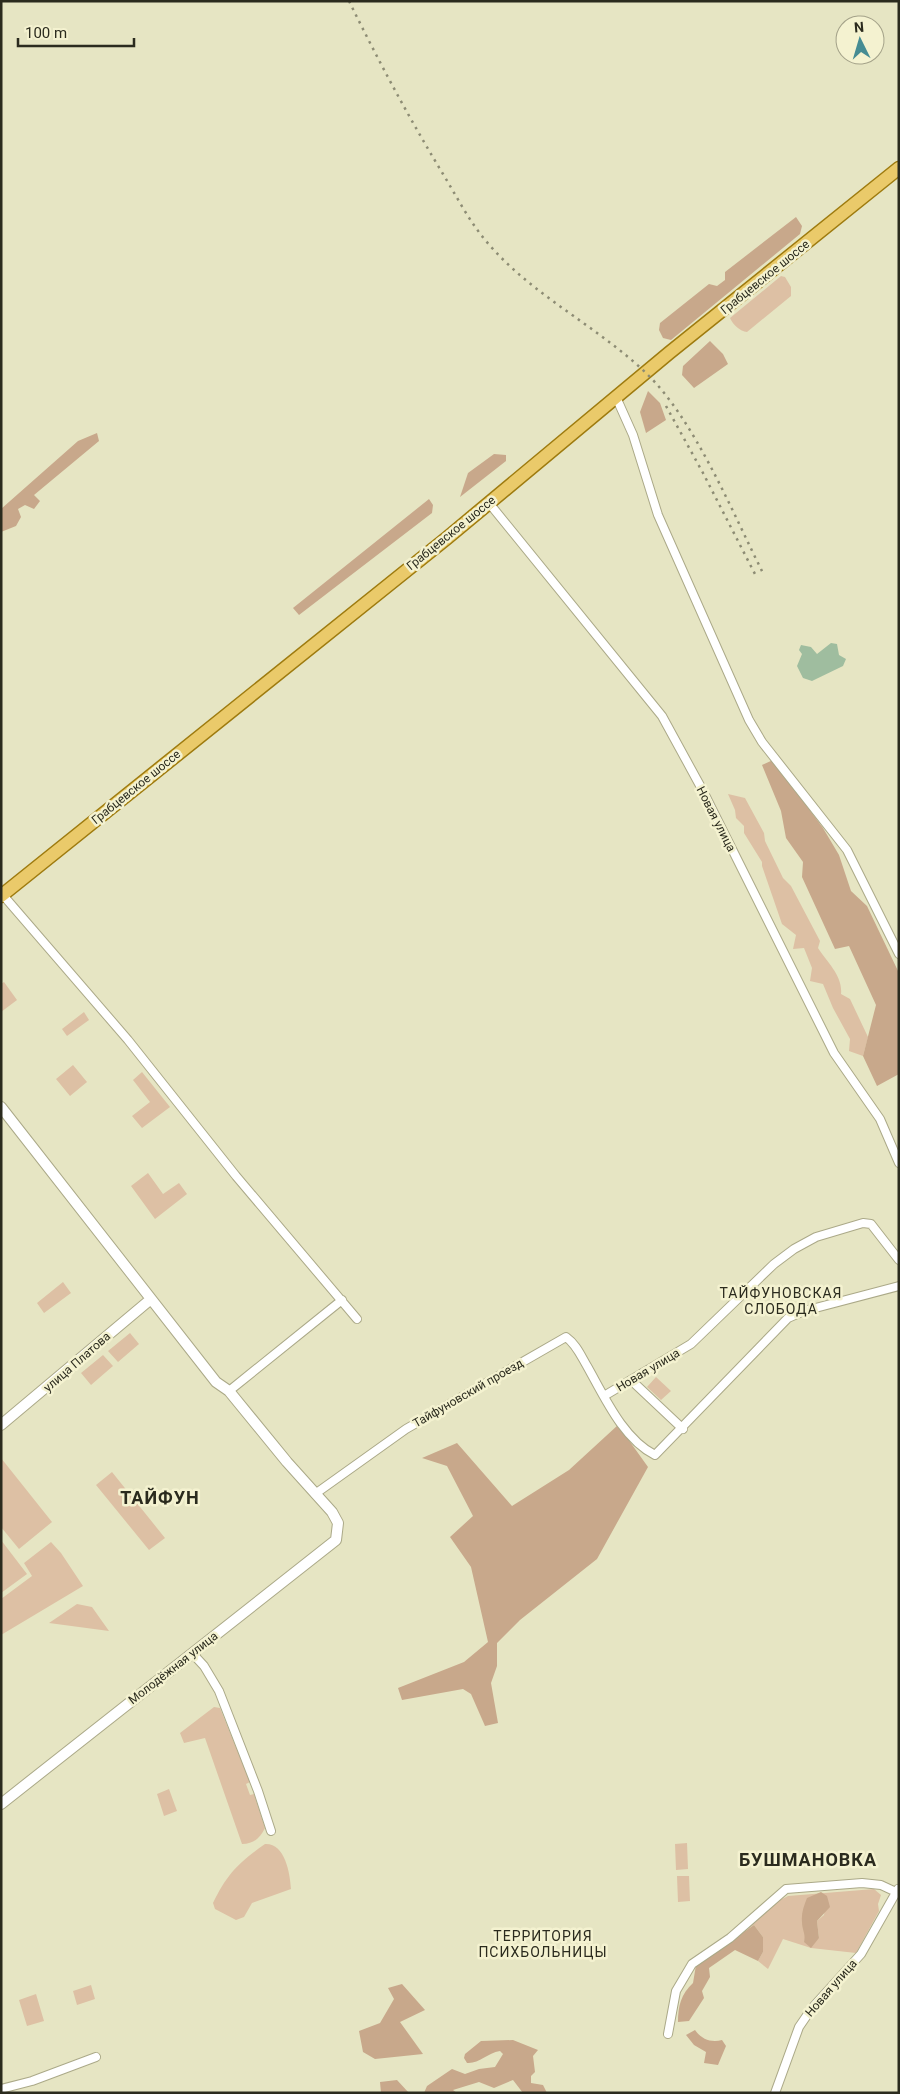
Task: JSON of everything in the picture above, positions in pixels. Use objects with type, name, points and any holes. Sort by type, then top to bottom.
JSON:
[{"type":"main road","name":"Грабцевское шоссе","points":[[2,895],[899,168]]},
{"type":"street","points":[[616,397],[633,435],[658,515],[750,720],[762,742],[847,850],[899,954]]},
{"type":"street","name":"Новая улица","points":[[489,502],[662,716],[703,791],[834,1053],[876,1114],[899,1163]]},
{"type":"street","points":[[2,895],[128,1040],[236,1176],[357,1319]]},
{"type":"street","points":[[1,1107],[216,1382],[229,1391],[315,1494]]},
{"type":"street","name":"Новая улица","points":[[899,1260],[871,1224],[863,1223],[816,1237],[774,1264],[691,1344],[604,1396],[642,1449],[655,1455],[788,1318],[804,1311],[899,1286]]},
{"type":"street","name":"улица Платова","points":[[1,1424],[151,1299]]},
{"type":"street","points":[[229,1391],[342,1300]]},
{"type":"street","name":"Тайфуновский проезд","points":[[315,1494],[406,1428],[560,1339],[566,1337],[571,1340],[604,1396]]},
{"type":"street","points":[[632,1381],[682,1429]]},
{"type":"street","name":"Молодёжная улица","points":[[1,1804],[336,1540],[338,1529],[332,1512],[315,1494]]},
{"type":"street","points":[[192,1653],[204,1666],[219,1691],[258,1791],[271,1832]]},
{"type":"street","points":[[668,2034],[676,1991],[692,1964],[730,1938],[786,1889],[862,1883],[881,1885],[897,1890]]},
{"type":"street","name":"Новая улица","points":[[775,2093],[799,2026],[812,2008],[861,1954],[897,1890]]},
{"type":"street","points":[[1,2088],[32,2081],[96,2057]]},
{"type":"shaded area","points":[[796,217],[802,226],[800,234],[671,340],[663,338],[659,330],[660,323],[709,284],[717,286],[725,280],[725,272]]},
{"type":"shaded area","points":[[781,276],[785,277],[791,287],[791,296],[747,332],[737,327],[730,318]]},
{"type":"shaded area","points":[[710,341],[723,354],[728,364],[694,388],[682,375],[683,366]]},
{"type":"shaded area","points":[[648,391],[660,403],[666,420],[646,433],[640,412]]},
{"type":"shaded area","points":[[97,433],[99,441],[34,495],[40,501],[34,509],[25,505],[18,509],[21,517],[16,526],[1,532],[1,509],[78,441]]},
{"type":"shaded area","points":[[494,454],[506,455],[506,461],[460,497],[468,473]]},
{"type":"shaded area","points":[[429,499],[433,505],[432,513],[299,615],[293,608]]},
{"type":"shaded area","points":[[831,643],[837,644],[839,655],[846,659],[843,666],[812,681],[803,678],[797,666],[802,654],[799,650],[801,645],[811,647],[817,654]]},
{"type":"shaded area","points":[[773,760],[823,828],[839,855],[851,891],[867,906],[899,973],[899,1074],[877,1086],[863,1056],[876,1005],[849,946],[835,949],[802,877],[803,862],[786,838],[781,811],[762,765]]},
{"type":"shaded area","points":[[728,794],[745,798],[764,833],[765,841],[783,878],[791,886],[820,941],[818,948],[840,981],[841,994],[850,999],[868,1037],[863,1056],[849,1051],[850,1039],[833,1008],[823,984],[810,981],[812,968],[804,948],[793,949],[796,935],[782,924],[762,862],[744,833],[744,826],[736,818],[735,810]]},
{"type":"shaded area","points":[[4,982],[17,1000],[1,1012],[1,984]]},
{"type":"shaded area","points":[[84,1012],[89,1020],[67,1036],[62,1029]]},
{"type":"shaded area","points":[[73,1065],[87,1082],[70,1096],[56,1079]]},
{"type":"shaded area","points":[[142,1072],[170,1107],[142,1128],[132,1116],[150,1102],[133,1080]]},
{"type":"shaded area","points":[[148,1173],[163,1194],[179,1183],[187,1194],[155,1219],[131,1186]]},
{"type":"shaded area","points":[[63,1282],[71,1293],[44,1313],[37,1303]]},
{"type":"shaded area","points":[[130,1333],[139,1344],[118,1362],[108,1351]]},
{"type":"shaded area","points":[[103,1355],[113,1366],[91,1385],[81,1373]]},
{"type":"shaded area","points":[[656,1377],[671,1391],[661,1400],[647,1387]]},
{"type":"shaded area","points":[[618,1425],[648,1467],[597,1559],[520,1620],[497,1643],[497,1666],[491,1683],[498,1723],[485,1726],[471,1694],[463,1689],[402,1700],[398,1688],[464,1662],[488,1642],[471,1567],[450,1537],[473,1516],[447,1466],[422,1458],[457,1443],[512,1506],[569,1470]]},
{"type":"shaded area","points":[[1,1458],[52,1522],[19,1549],[1,1527]]},
{"type":"shaded area","points":[[112,1472],[165,1538],[149,1550],[96,1485]]},
{"type":"shaded area","points":[[1,1540],[27,1574],[1,1593]]},
{"type":"shaded area","points":[[51,1542],[61,1553],[83,1586],[1,1635],[1,1599],[32,1576],[24,1563]]},
{"type":"shaded area","points":[[77,1604],[92,1607],[109,1631],[49,1623]]},
{"type":"shaded area","points":[[214,1707],[220,1708],[250,1782],[246,1784],[250,1795],[254,1794],[265,1828],[259,1837],[250,1843],[242,1844],[205,1738],[184,1743],[180,1733]]},
{"type":"shaded area","points":[[169,1789],[177,1811],[164,1816],[157,1794]]},
{"type":"shaded area","points":[[687,1843],[688,1869],[676,1870],[675,1844]]},
{"type":"shaded area","points":[[265,1844],[272,1845],[282,1854],[288,1867],[291,1889],[252,1903],[244,1917],[236,1920],[215,1909],[213,1903],[234,1869]]},
{"type":"shaded area","points":[[677,1876],[689,1876],[690,1901],[678,1902]]},
{"type":"shaded area","points":[[874,1889],[881,1895],[878,1904],[879,1911],[856,1953],[811,1948],[783,1939],[768,1969],[758,1961],[763,1952],[763,1937],[754,1925],[740,1934],[774,1903],[788,1896]],"holes":[[[827,1896],[824,1915],[817,1921],[819,1938],[804,1942]]]},
{"type":"shaded area","points":[[821,1892],[827,1896],[830,1907],[817,1921],[819,1938],[811,1948],[804,1942],[802,1913],[807,1898]]},
{"type":"shaded area","points":[[754,1925],[763,1937],[763,1952],[758,1961],[735,1950],[709,1968],[710,1977],[702,1991],[704,1998],[689,2021],[678,2022],[681,2001],[693,1983],[696,1965]]},
{"type":"shaded area","points":[[402,1984],[425,2010],[400,2022],[423,2054],[375,2059],[363,2052],[359,2031],[380,2023],[394,1999],[388,1988]]},
{"type":"shaded area","points":[[91,1985],[95,1999],[77,2005],[73,1991]]},
{"type":"shaded area","points":[[36,1994],[44,2021],[27,2026],[19,2000]]},
{"type":"shaded area","points":[[695,2030],[707,2040],[722,2040],[726,2046],[718,2065],[704,2063],[706,2052],[694,2045],[686,2035]]},
{"type":"shaded area","points":[[513,2040],[538,2050],[533,2056],[535,2072],[531,2076],[531,2083],[543,2085],[547,2093],[523,2093],[513,2080],[494,2088],[479,2082],[453,2090],[457,2093],[424,2093],[427,2086],[452,2069],[465,2074],[479,2069],[495,2067],[503,2054],[500,2051],[471,2063],[467,2063],[464,2058],[465,2054],[481,2041]]},
{"type":"shaded area","points":[[397,2080],[409,2093],[381,2093],[380,2082]]},
{"type":"railway","points":[[349,1],[430,153],[463,209],[480,233],[523,278],[627,356],[664,393],[697,441],[764,575]]},
{"type":"railway","points":[[666,406],[757,578]]},
{"type":"district","name":"ТАЙФУНОВСКАЯ СЛОБОДА","points":[[781,1302]]},
{"type":"district","name":"ТАЙФУН","points":[[160,1497]]},
{"type":"district","name":"БУШМАНОВКА","points":[[808,1859]]},
{"type":"district","name":"ТЕРРИТОРИЯ ПСИХБОЛЬНИЦЫ","points":[[543,1944]]}]
